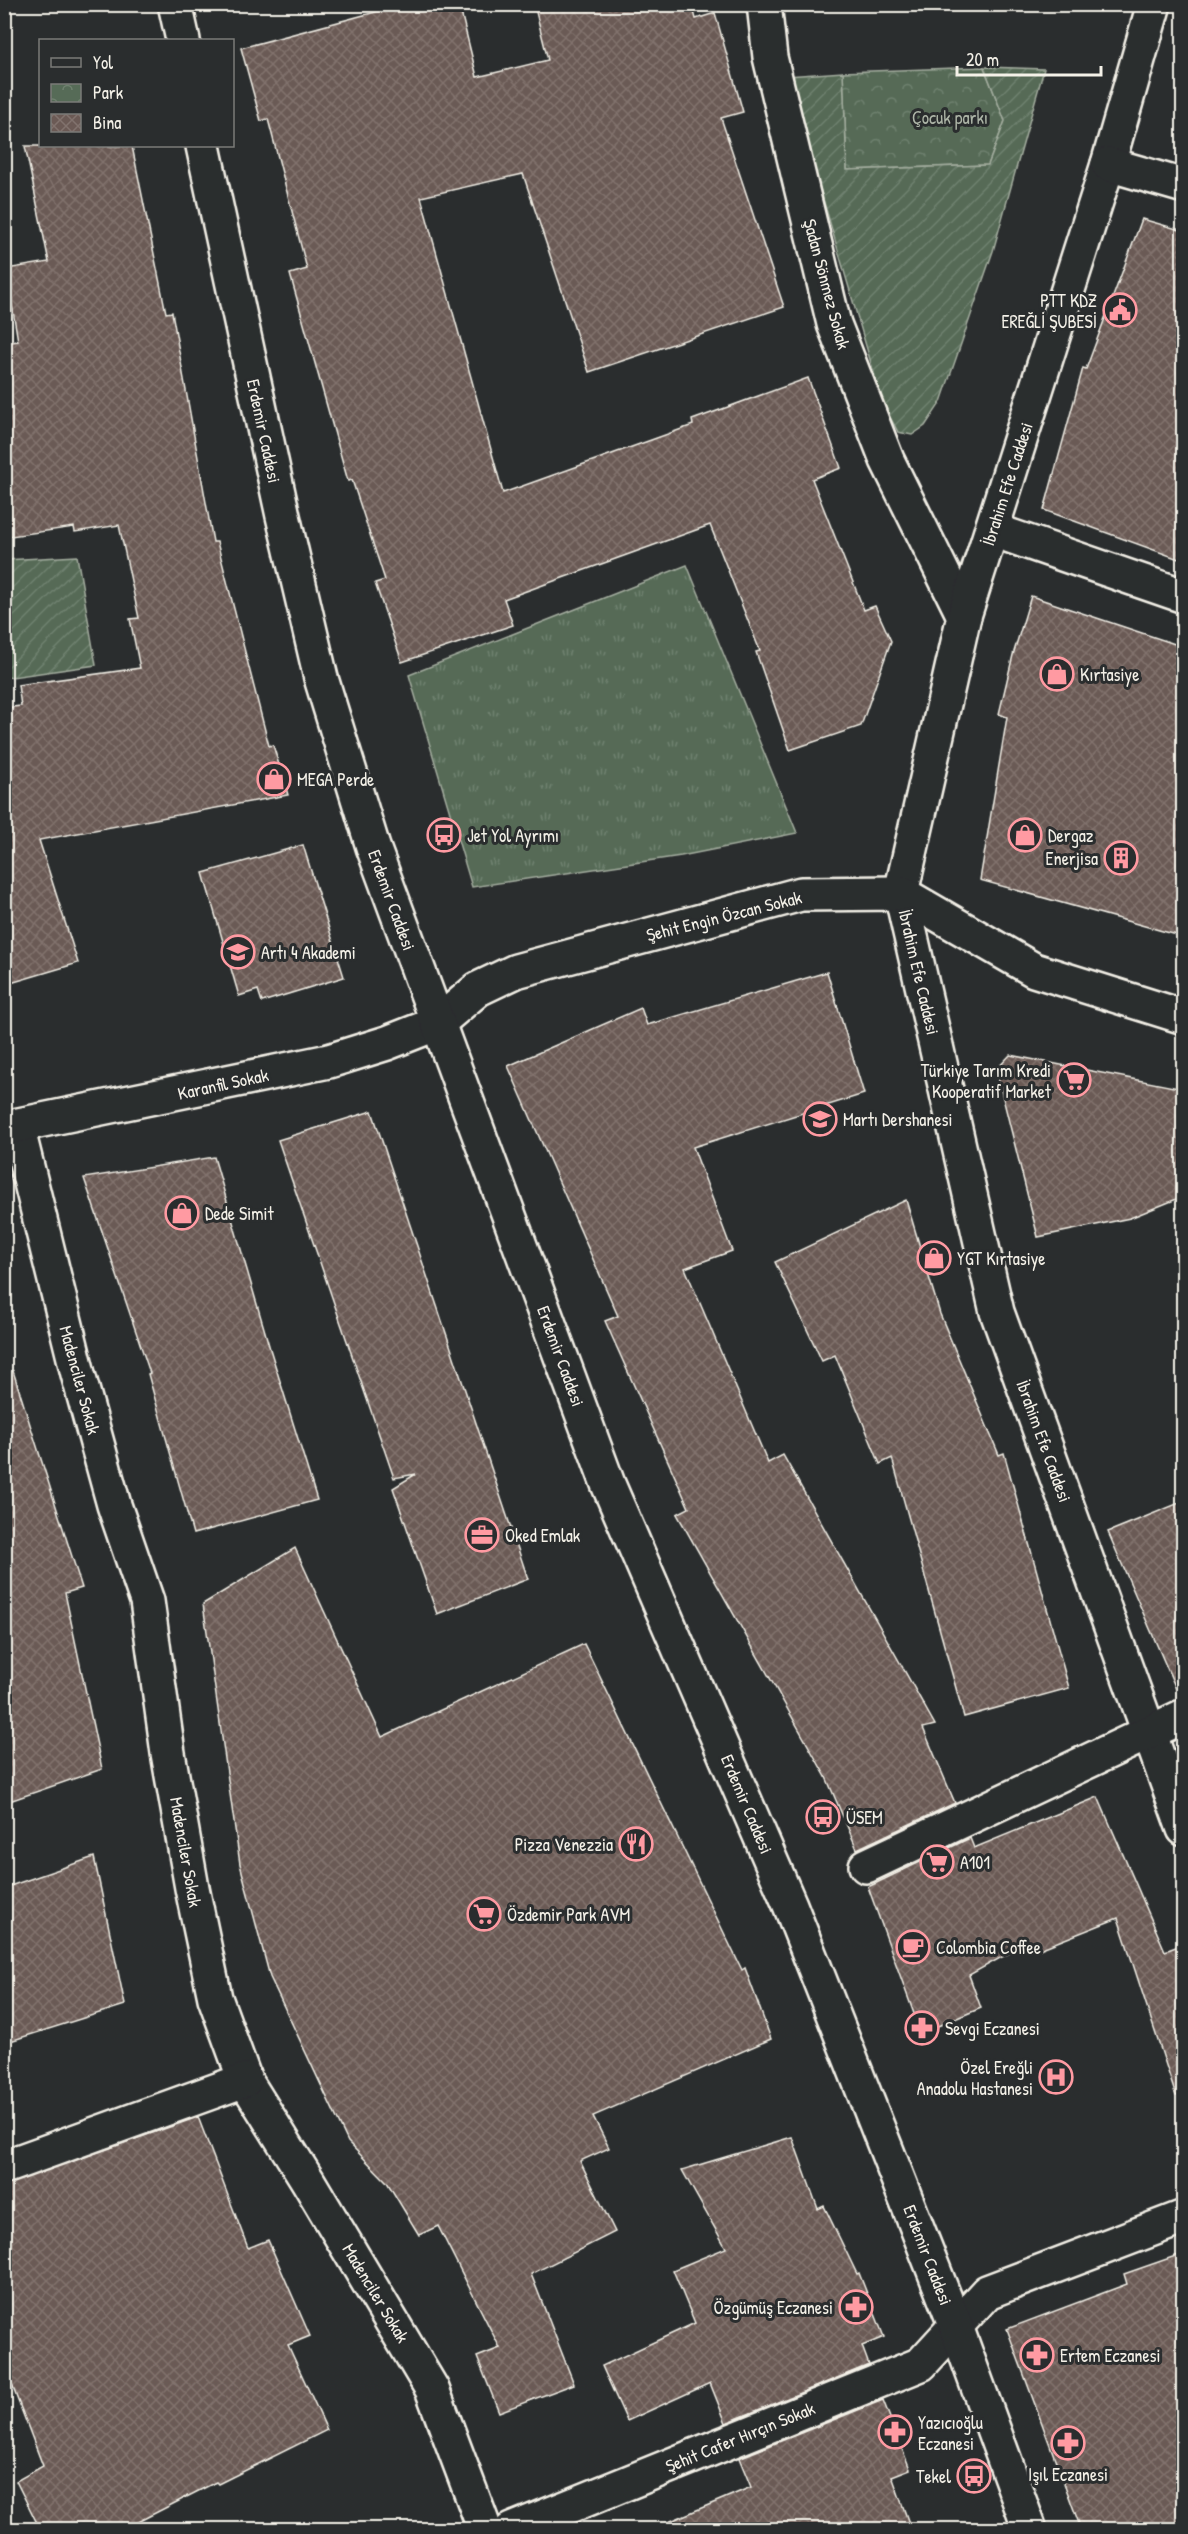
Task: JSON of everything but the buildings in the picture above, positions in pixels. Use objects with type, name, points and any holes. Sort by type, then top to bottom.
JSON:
[{"type":"street","points":[[175,4],[183,39]]},
{"type":"street","name":"Şadan Sönmez Sokak","points":[[764,4],[770,57],[834,324],[888,460],[964,616]]},
{"type":"street","name":"İbrahim Efe Caddesi","points":[[1154,4],[1108,164],[964,616],[901,893],[997,1312],[1184,1829]]},
{"type":"street","name":"Erdemir Caddesi","points":[[203,147],[283,516],[321,678],[373,848],[608,1484],[790,1905],[955,2324],[1030,2529]]},
{"type":"street","points":[[1108,164],[1184,186]]},
{"type":"street","points":[[993,530],[1184,596]]},
{"type":"street","points":[[901,893],[1034,970],[1184,1017]]},
{"type":"street","name":"Şehit Engin Özcan Sokak","points":[[438,1023],[478,989],[516,971],[801,894],[901,893]]},
{"type":"street","name":"Karanfil Sokak","points":[[11,1127],[329,1061],[387,1043],[438,1023]]},
{"type":"street","name":"Madenciler Sokak","points":[[11,1127],[114,1504],[147,1601],[168,1753],[192,1888],[215,1998],[245,2080],[333,2221],[432,2389],[485,2529]]},
{"type":"street","points":[[866,1866],[1184,1716]]},
{"type":"street","points":[[4,2167],[245,2080]]},
{"type":"street","name":"Şehit Cafer Hırçın Sokak","points":[[511,2529],[921,2364],[955,2324],[987,2292],[1184,2217]]},
{"type":"green space","name":"Çocuk parkı","points":[[984,67],[1005,121],[988,165],[847,170],[843,72]]},
{"type":"green space","points":[[984,67],[1044,69],[993,251],[941,402],[925,426],[912,435],[898,432],[883,404],[787,76],[843,72],[847,170],[988,165],[1005,121]]},
{"type":"green space","points":[[77,556],[96,665],[5,678],[5,560]]},
{"type":"green space","points":[[687,565],[797,833],[681,856],[472,887],[409,675]]},
{"type":"place","name":"PTT KDZ EREĞLİ ŞUBESİ","points":[[1120,310]]},
{"type":"place","name":"Kırtasiye","points":[[1057,674]]},
{"type":"place","name":"MEGA Perde","points":[[274,779]]},
{"type":"place","name":"Jet Yol Ayrımı","points":[[444,835]]},
{"type":"place","name":"Dergaz","points":[[1025,835]]},
{"type":"place","name":"Enerjisa","points":[[1121,858]]},
{"type":"place","name":"Artı 4 Akademi","points":[[238,952]]},
{"type":"place","name":"Türkiye Tarım Kredi Kooperatif Market","points":[[1074,1080]]},
{"type":"place","name":"Martı Dershanesi","points":[[820,1119]]},
{"type":"place","name":"Dede Simit","points":[[182,1213]]},
{"type":"place","name":"YGT Kırtasiye","points":[[934,1258]]},
{"type":"place","name":"Oked Emlak","points":[[482,1535]]},
{"type":"place","name":"ÜSEM","points":[[823,1817]]},
{"type":"place","name":"Pizza Venezzia","points":[[636,1844]]},
{"type":"place","name":"A101","points":[[937,1862]]},
{"type":"place","name":"Özdemir Park AVM","points":[[484,1914]]},
{"type":"place","name":"Colombia Coffee","points":[[913,1947]]},
{"type":"place","name":"Sevgi Eczanesi","points":[[922,2028]]},
{"type":"place","name":"Özel Ereğli Anadolu Hastanesi","points":[[1056,2077]]},
{"type":"place","name":"Özgümüş Eczanesi","points":[[856,2307]]},
{"type":"place","name":"Ertem Eczanesi","points":[[1037,2355]]},
{"type":"place","name":"Yazıcıoğlu Eczanesi","points":[[895,2432]]},
{"type":"place","name":"Işıl Eczanesi","points":[[1068,2443]]},
{"type":"place","name":"Tekel","points":[[974,2476]]}]
